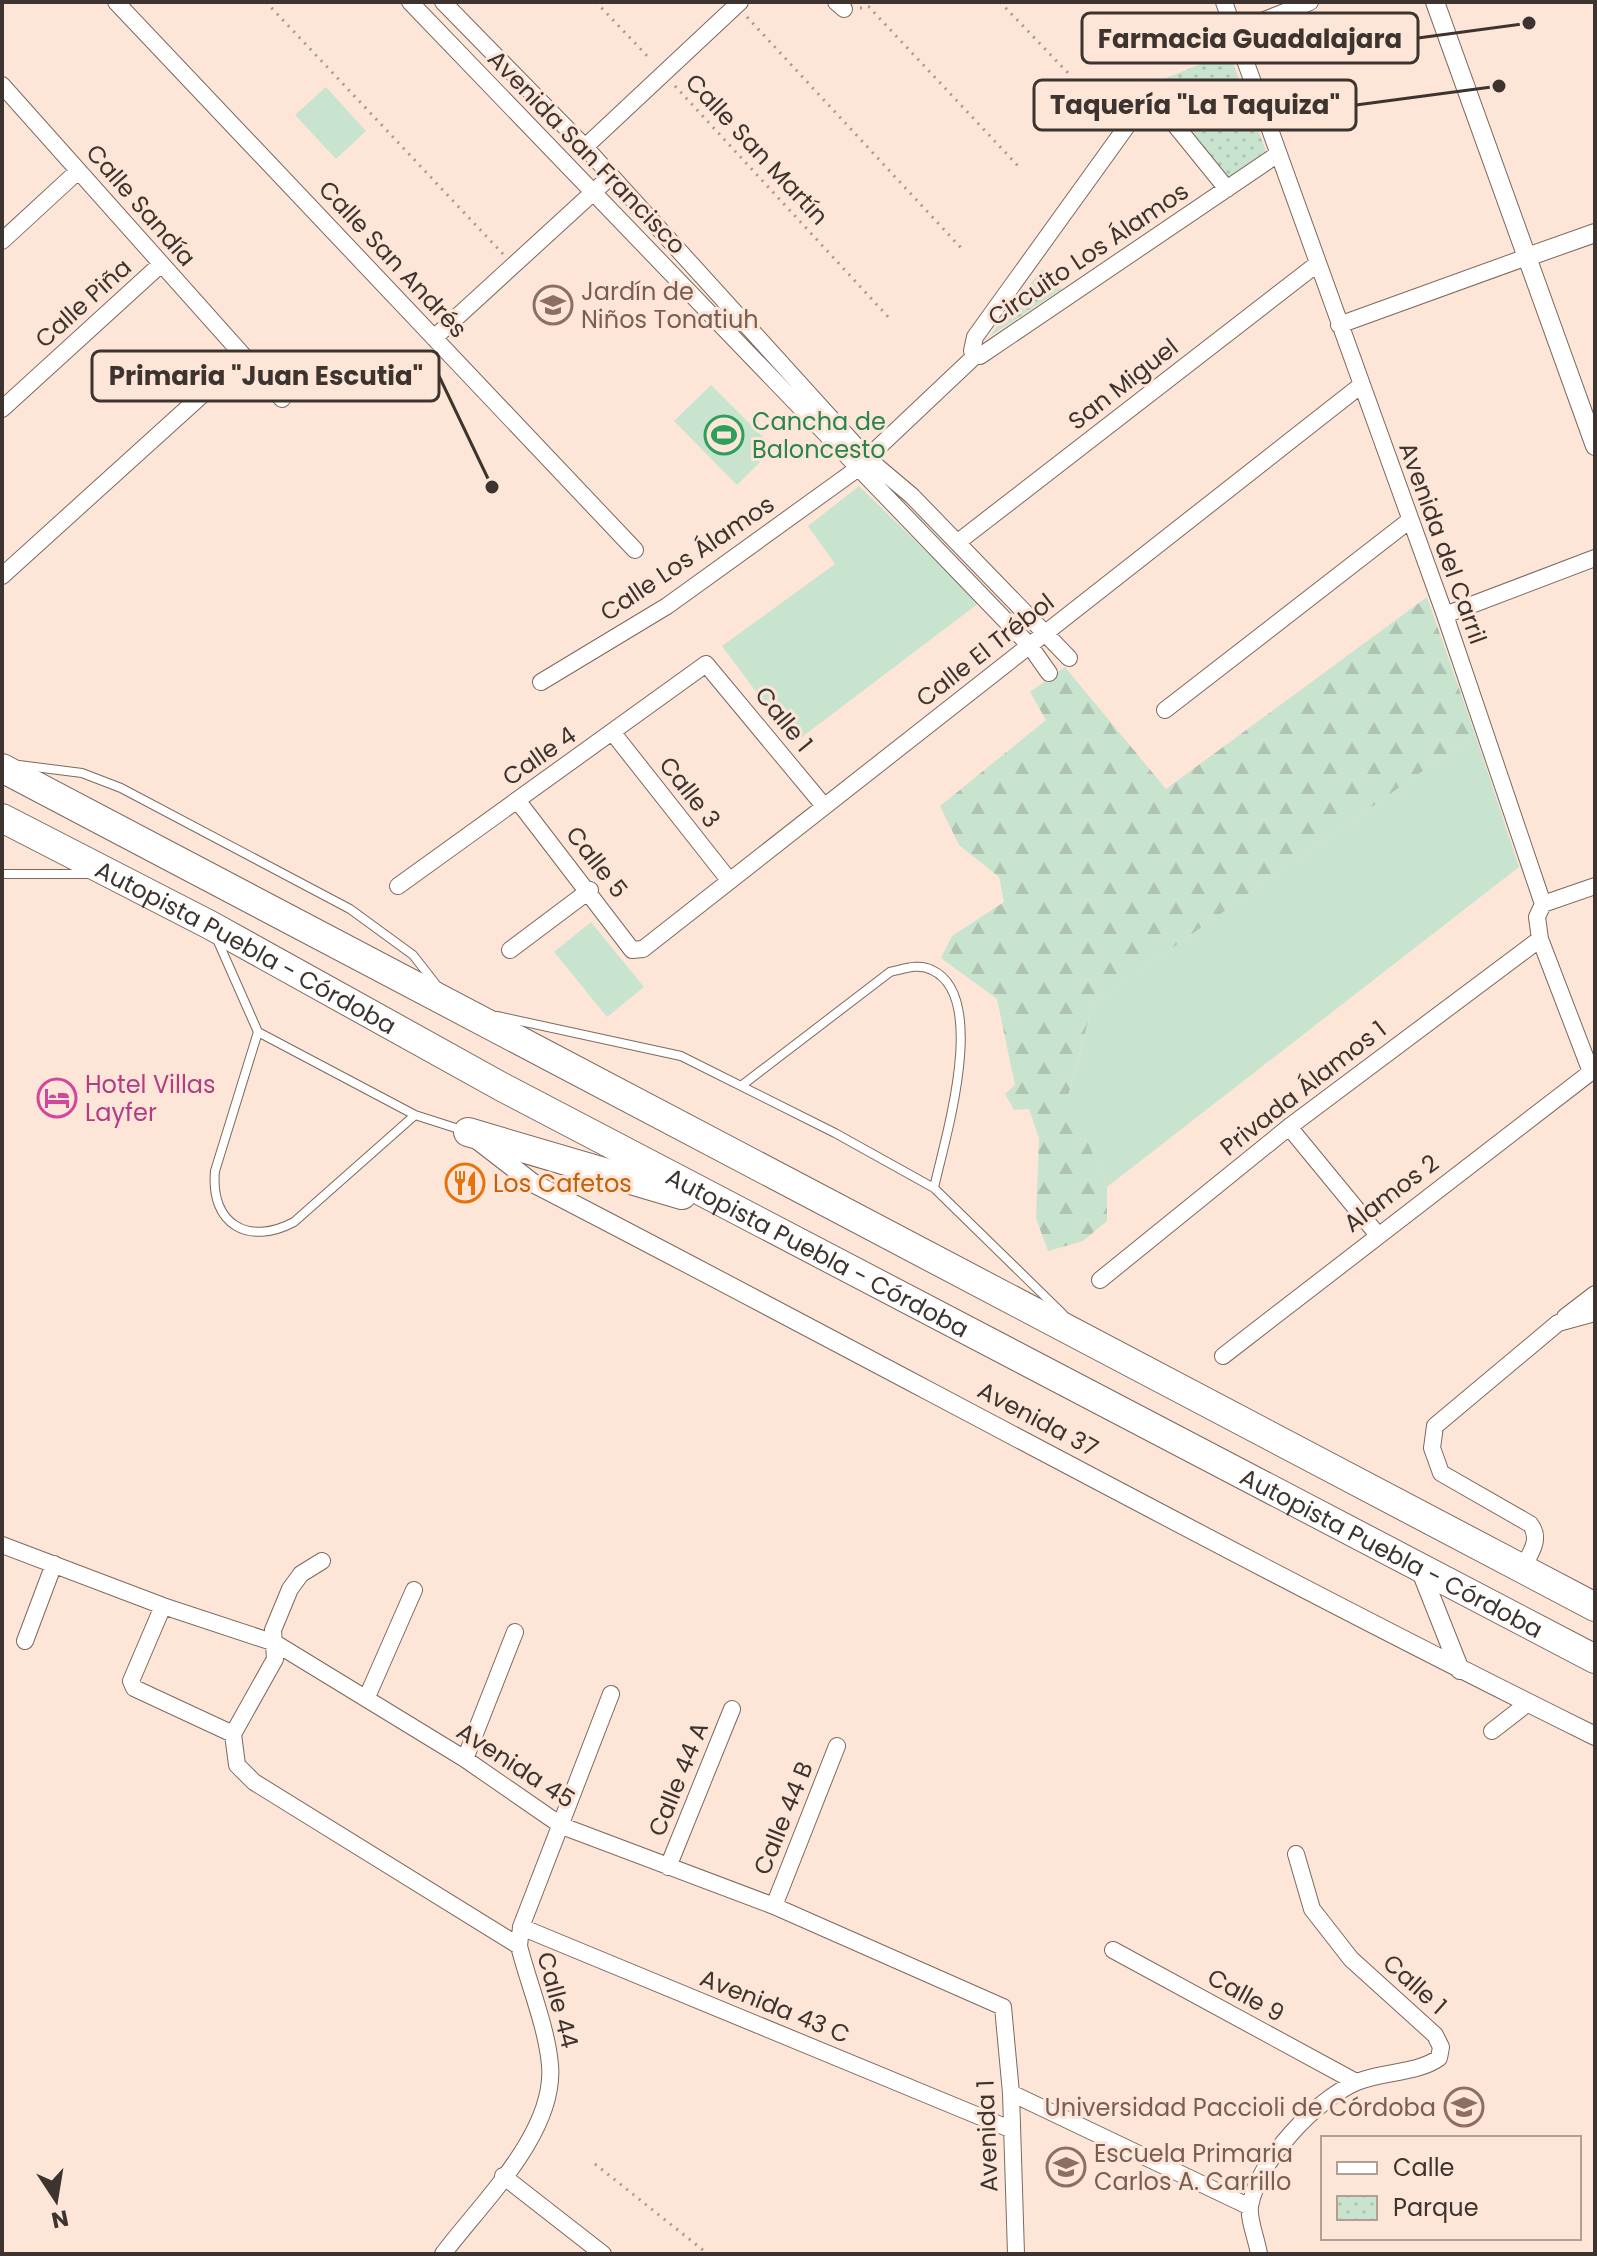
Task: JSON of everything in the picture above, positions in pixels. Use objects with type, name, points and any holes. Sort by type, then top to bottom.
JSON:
[{"type":"highway","name":"Autopista Puebla - Córdoba","points":[[2,765],[1595,1607]]},
{"type":"highway","name":"Autopista Puebla - Córdoba","points":[[2,818],[210,925],[502,1087],[1595,1659]]},
{"type":"highway","points":[[468,1132],[753,1217]]},
{"type":"street","name":"Calle San Andrés","points":[[116,2],[635,550]]},
{"type":"street","name":"Avenida San Francisco","points":[[443,2],[585,147],[862,463],[899,510],[1030,646],[1049,673]]},
{"type":"street","name":"Avenida del Carril","points":[[1224,2],[1445,615],[1543,904],[1537,917],[1540,939],[1591,1072]]},
{"type":"street","points":[[1234,32],[1310,2]]},
{"type":"street","points":[[1435,2],[1595,446]]},
{"type":"street","name":"Avenida San Francisco","points":[[417,4],[593,194],[862,463],[912,496],[1069,658]]},
{"type":"street","points":[[585,147],[738,4]]},
{"type":"street","name":"Calle Sandía","points":[[2,85],[282,399]]},
{"type":"street","name":"Circuito Los Álamos","points":[[975,356],[972,351],[975,337],[1150,94],[1227,189]]},
{"type":"street","name":"Circuito Los Álamos","points":[[862,463],[975,356],[980,356],[1278,154]]},
{"type":"street","points":[[2,241],[78,171]]},
{"type":"street","points":[[434,338],[611,176]]},
{"type":"street","points":[[1339,325],[1595,233]]},
{"type":"street","name":"San Miguel","points":[[958,542],[1317,264]]},
{"type":"street","name":"Calle Piña","points":[[2,409],[160,265]]},
{"type":"street","points":[[2,576],[244,357]]},
{"type":"street","name":"Calle El Trébol","points":[[638,951],[1360,386]]},
{"type":"street","name":"Calle Los Álamos","points":[[541,682],[667,606],[862,463]]},
{"type":"street","points":[[899,510],[912,496]]},
{"type":"street","points":[[1165,710],[1410,520]]},
{"type":"street","points":[[1445,615],[1595,558]]},
{"type":"street","name":"Calle 1","points":[[706,664],[824,806]]},
{"type":"street","name":"Calle 4","points":[[398,886],[706,664]]},
{"type":"street","name":"Calle 3","points":[[613,733],[729,880]]},
{"type":"street","name":"Calle 5","points":[[517,800],[590,890],[632,950],[638,951]]},
{"type":"street","points":[[1543,904],[1595,886]]},
{"type":"street","points":[[510,950],[590,890]]},
{"type":"street","name":"Privada Álamos 1","points":[[1100,1280],[1289,1127],[1540,939]]},
{"type":"street","name":"Alamos 2","points":[[1223,1356],[1377,1234],[1591,1072]]},
{"type":"street","points":[[1289,1127],[1377,1234]]},
{"type":"street","name":"Avenida 37","points":[[468,1132],[533,1183],[1460,1670],[1595,1736]]},
{"type":"street","points":[[1522,1569],[1537,1539],[1536,1531],[1530,1524],[1441,1473],[1432,1448],[1435,1426],[1595,1294]]},
{"type":"street","points":[[1558,1323],[1595,1313]]},
{"type":"street","name":"Avenida 45","points":[[2,1545],[163,1606],[275,1643],[465,1759],[562,1826],[774,1906],[1003,2007],[1006,2017]]},
{"type":"street","points":[[322,1561],[301,1574],[290,1589],[273,1630],[275,1659],[233,1734],[237,1765],[254,1782],[519,1946]]},
{"type":"street","points":[[25,1641],[54,1564]]},
{"type":"street","points":[[1420,1569],[1460,1670]]},
{"type":"street","points":[[367,1697],[414,1590]]},
{"type":"street","points":[[163,1606],[131,1681],[134,1688],[233,1734]]},
{"type":"street","points":[[465,1759],[515,1632]]},
{"type":"street","name":"Calle 44","points":[[443,2254],[535,2132],[546,2107],[550,2064],[519,1946],[521,1927],[611,1694]]},
{"type":"street","points":[[1492,1731],[1528,1703]]},
{"type":"street","name":"Calle 44 A","points":[[668,1867],[732,1709]]},
{"type":"street","name":"Calle 44 B","points":[[774,1906],[837,1746]]},
{"type":"street","name":"Calle 1","points":[[1250,2207],[1268,2167],[1290,2133],[1335,2094],[1356,2082],[1429,2065],[1439,2058],[1441,2047],[1435,2035],[1351,1959],[1312,1909],[1296,1854]]},
{"type":"street","name":"Avenida 43 C","points":[[521,1927],[1010,2129]]},
{"type":"street","name":"Calle 9","points":[[1113,1950],[1356,2082]]},
{"type":"street","name":"Avenida 1","points":[[1006,2017],[1016,2254]]},
{"type":"street","points":[[1011,2093],[1250,2207],[1259,2254]]},
{"type":"street","points":[[503,2176],[603,2254]]},
{"type":"lane","points":[[2,765],[82,773],[121,788],[350,909],[413,955],[453,1006],[681,1056],[934,1188],[1092,1342]]},
{"type":"lane","points":[[2,874],[111,874]]},
{"type":"lane","points":[[210,925],[258,1032],[415,1115],[468,1132]]},
{"type":"lane","points":[[741,1086],[890,972],[916,966],[932,970],[945,979],[959,1005],[961,1042],[934,1188]]},
{"type":"lane","points":[[258,1032],[215,1171],[213,1192],[234,1224],[253,1235],[273,1233],[294,1222],[415,1115]]},
{"type":"path","points":[[266,2],[513,266]]},
{"type":"path","name":"Calle San Martín","points":[[596,2],[891,320]]},
{"type":"path","points":[[1000,2],[1070,75]]},
{"type":"path","points":[[738,4],[962,249]]},
{"type":"path","points":[[840,6],[869,7],[1019,167]]},
{"type":"path","points":[[595,2164],[708,2254]]},
{"type":"green space","points":[[1229,53],[1266,151],[1228,178],[1153,83]]},
{"type":"green space","points":[[326,87],[366,131],[336,159],[295,115]]},
{"type":"green space","points":[[1042,269],[1062,289],[989,337]]},
{"type":"green space","name":"Cancha de Baloncesto","points":[[711,385],[774,448],[737,485],[674,421]]},
{"type":"green space","points":[[859,486],[979,603],[794,743],[722,646],[835,564],[808,526]]},
{"type":"green space","points":[[1427,597],[1475,734],[1093,1004],[1068,1096],[1107,1187],[1107,1221],[1083,1241],[1048,1251],[1036,1218],[1039,1138],[1029,1109],[1014,1110],[1005,1094],[1015,1085],[997,999],[941,958],[952,936],[1004,902],[999,877],[959,845],[940,806],[1046,720],[1030,692],[1065,667],[1166,789]]},
{"type":"green space","points":[[1475,734],[1519,867],[1107,1187],[1068,1097],[1093,1004]]},
{"type":"green space","points":[[591,922],[644,987],[607,1017],[554,952]]},
{"type":"place","name":"Farmacia Guadalajara","points":[[1529,23]]},
{"type":"place","name":"Taquería \"La Taquiza\"","points":[[1499,86]]},
{"type":"place","name":"Jardín de Niños Tonatiuh","points":[[553,305]]},
{"type":"place","name":"Cancha de Baloncesto","points":[[724,435]]},
{"type":"place","name":"Primaria \"Juan Escutia\"","points":[[492,487]]},
{"type":"place","name":"Hotel Villas Layfer","points":[[57,1098]]},
{"type":"place","name":"Los Cafetos","points":[[465,1183]]},
{"type":"place","name":"Universidad Paccioli de Córdoba","points":[[1464,2107]]},
{"type":"place","name":"Escuela Primaria Carlos A. Carrillo","points":[[1066,2167]]}]
